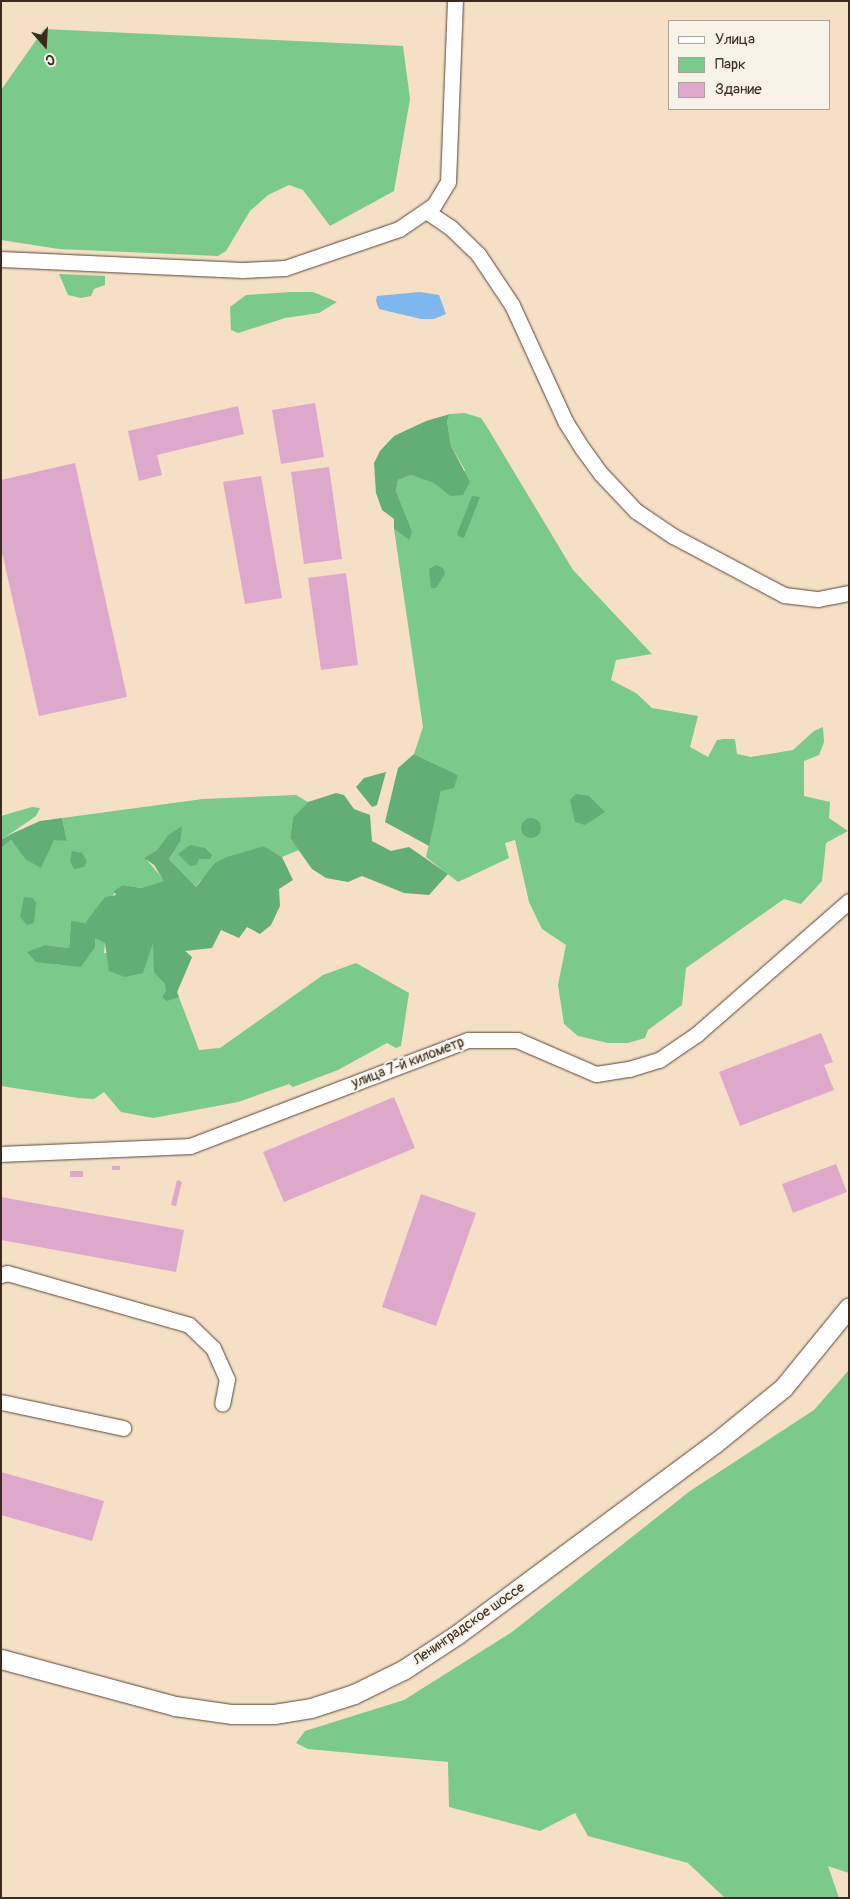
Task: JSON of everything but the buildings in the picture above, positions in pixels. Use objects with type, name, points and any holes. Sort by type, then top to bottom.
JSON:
[{"type":"main road","name":"Ленинградское шоссе","points":[[1,1659],[175,1706],[232,1714],[274,1714],[311,1708],[354,1694],[404,1670],[458,1634],[714,1444],[783,1388],[849,1306]]},
{"type":"lane","points":[[1,259],[242,270],[285,268],[399,229],[434,205],[448,182],[455,1]]},
{"type":"lane","points":[[426,211],[450,227],[478,254],[512,305],[582,448],[601,474],[636,511],[673,536],[784,595],[818,599],[849,593]]},
{"type":"lane","name":"улица 7-й километр","points":[[1,1154],[190,1146],[468,1040],[517,1040],[596,1074],[629,1070],[659,1060],[697,1034],[849,901]]},
{"type":"lane","points":[[1,1275],[7,1273],[189,1325],[213,1348],[227,1379],[222,1404]]},
{"type":"lane","points":[[1,1402],[123,1428]]},
{"type":"green space","points":[[44,29],[403,46],[410,99],[394,191],[330,226],[303,190],[289,185],[268,195],[250,211],[226,251],[218,256],[59,249],[1,240],[1,90]]},
{"type":"green space","points":[[59,274],[105,276],[105,285],[94,289],[91,296],[81,298],[68,295]]},
{"type":"green space","points":[[313,292],[337,302],[319,313],[285,318],[238,333],[231,330],[230,307],[246,295]]},
{"type":"green space","points":[[465,413],[481,418],[573,570],[652,654],[616,660],[611,680],[636,693],[652,708],[698,716],[690,747],[708,757],[717,740],[724,739],[735,739],[737,754],[751,757],[793,750],[814,731],[823,727],[824,742],[819,755],[804,761],[804,796],[830,802],[829,818],[848,831],[826,843],[822,881],[801,904],[784,899],[686,968],[682,1005],[648,1030],[645,1038],[628,1043],[608,1043],[578,1036],[564,1024],[558,985],[566,945],[542,929],[529,902],[515,840],[505,843],[509,858],[458,882],[426,857],[441,791],[458,775],[414,754],[423,727],[394,529],[410,541],[412,531],[396,491],[398,480],[411,475],[435,483],[450,496],[465,470],[451,446],[447,421],[450,414]]},
{"type":"green space","points":[[450,414],[447,421],[451,446],[470,482],[463,495],[450,496],[434,483],[411,475],[398,480],[396,491],[412,531],[410,541],[394,529],[394,519],[382,510],[376,493],[374,463],[380,451],[394,436],[426,421]]},
{"type":"green space","points":[[472,496],[480,497],[464,538],[457,534]]},
{"type":"green space","points":[[436,565],[443,568],[445,574],[436,588],[431,588],[429,569]]},
{"type":"green space","points":[[414,754],[458,775],[454,788],[441,791],[429,846],[385,822],[398,768]]},
{"type":"green space","points":[[386,772],[377,805],[372,807],[356,787],[364,778]]},
{"type":"green space","points":[[336,793],[344,795],[354,809],[370,815],[372,841],[391,851],[409,847],[448,874],[429,895],[404,893],[362,876],[348,882],[326,878],[312,869],[290,838],[293,817],[308,802]]},
{"type":"green space","points":[[576,794],[589,796],[605,812],[585,825],[575,822],[570,800]]},
{"type":"green space","points":[[296,795],[308,802],[293,817],[290,838],[299,850],[282,857],[264,846],[200,881],[196,887],[169,859],[180,842],[167,836],[157,850],[145,858],[165,881],[141,888],[123,885],[85,923],[71,922],[69,948],[45,945],[28,952],[59,965],[95,937],[105,943],[104,953],[148,954],[153,941],[182,949],[192,957],[177,992],[199,1050],[220,1048],[323,975],[356,963],[409,993],[401,1046],[396,1048],[387,1043],[338,1070],[293,1087],[289,1084],[238,1102],[153,1118],[121,1112],[104,1092],[94,1099],[1,1086],[1,848],[11,840],[25,859],[45,853],[54,839],[67,841],[62,818],[203,799]]},
{"type":"green space","points":[[32,807],[40,808],[36,816],[1,840],[1,816]]},
{"type":"green space","points":[[62,818],[67,841],[54,840],[41,868],[25,859],[11,840],[1,848],[1,840],[11,834],[40,821]]},
{"type":"green space","points":[[527,818],[535,818],[541,824],[541,832],[535,838],[527,838],[521,832],[521,824]]},
{"type":"green space","points":[[182,826],[180,842],[169,859],[196,887],[215,863],[227,857],[264,846],[282,857],[293,880],[279,889],[280,906],[271,925],[260,934],[247,927],[239,938],[221,930],[212,948],[185,951],[192,957],[177,992],[179,997],[167,1001],[162,997],[166,991],[165,984],[154,972],[153,943],[143,973],[125,977],[109,971],[105,943],[95,938],[95,947],[81,967],[36,962],[27,952],[45,945],[69,948],[71,921],[85,923],[105,897],[116,895],[114,891],[123,885],[141,888],[164,881],[154,865],[144,858],[157,850],[167,836]]},
{"type":"green space","points":[[190,845],[205,848],[212,855],[210,859],[199,859],[196,865],[190,866],[178,854]]},
{"type":"green space","points":[[72,851],[82,853],[87,861],[84,867],[74,869],[70,861]]},
{"type":"green space","points":[[24,897],[33,898],[36,903],[34,923],[27,925],[20,917]]},
{"type":"green space","points":[[849,1370],[849,1873],[828,1866],[839,1898],[725,1898],[688,1863],[588,1836],[575,1813],[540,1831],[449,1807],[448,1762],[308,1749],[296,1743],[305,1731],[404,1700],[512,1632],[690,1491],[814,1410]]},
{"type":"water","points":[[420,292],[439,295],[446,314],[434,319],[421,319],[379,309],[376,301],[377,296]]}]
